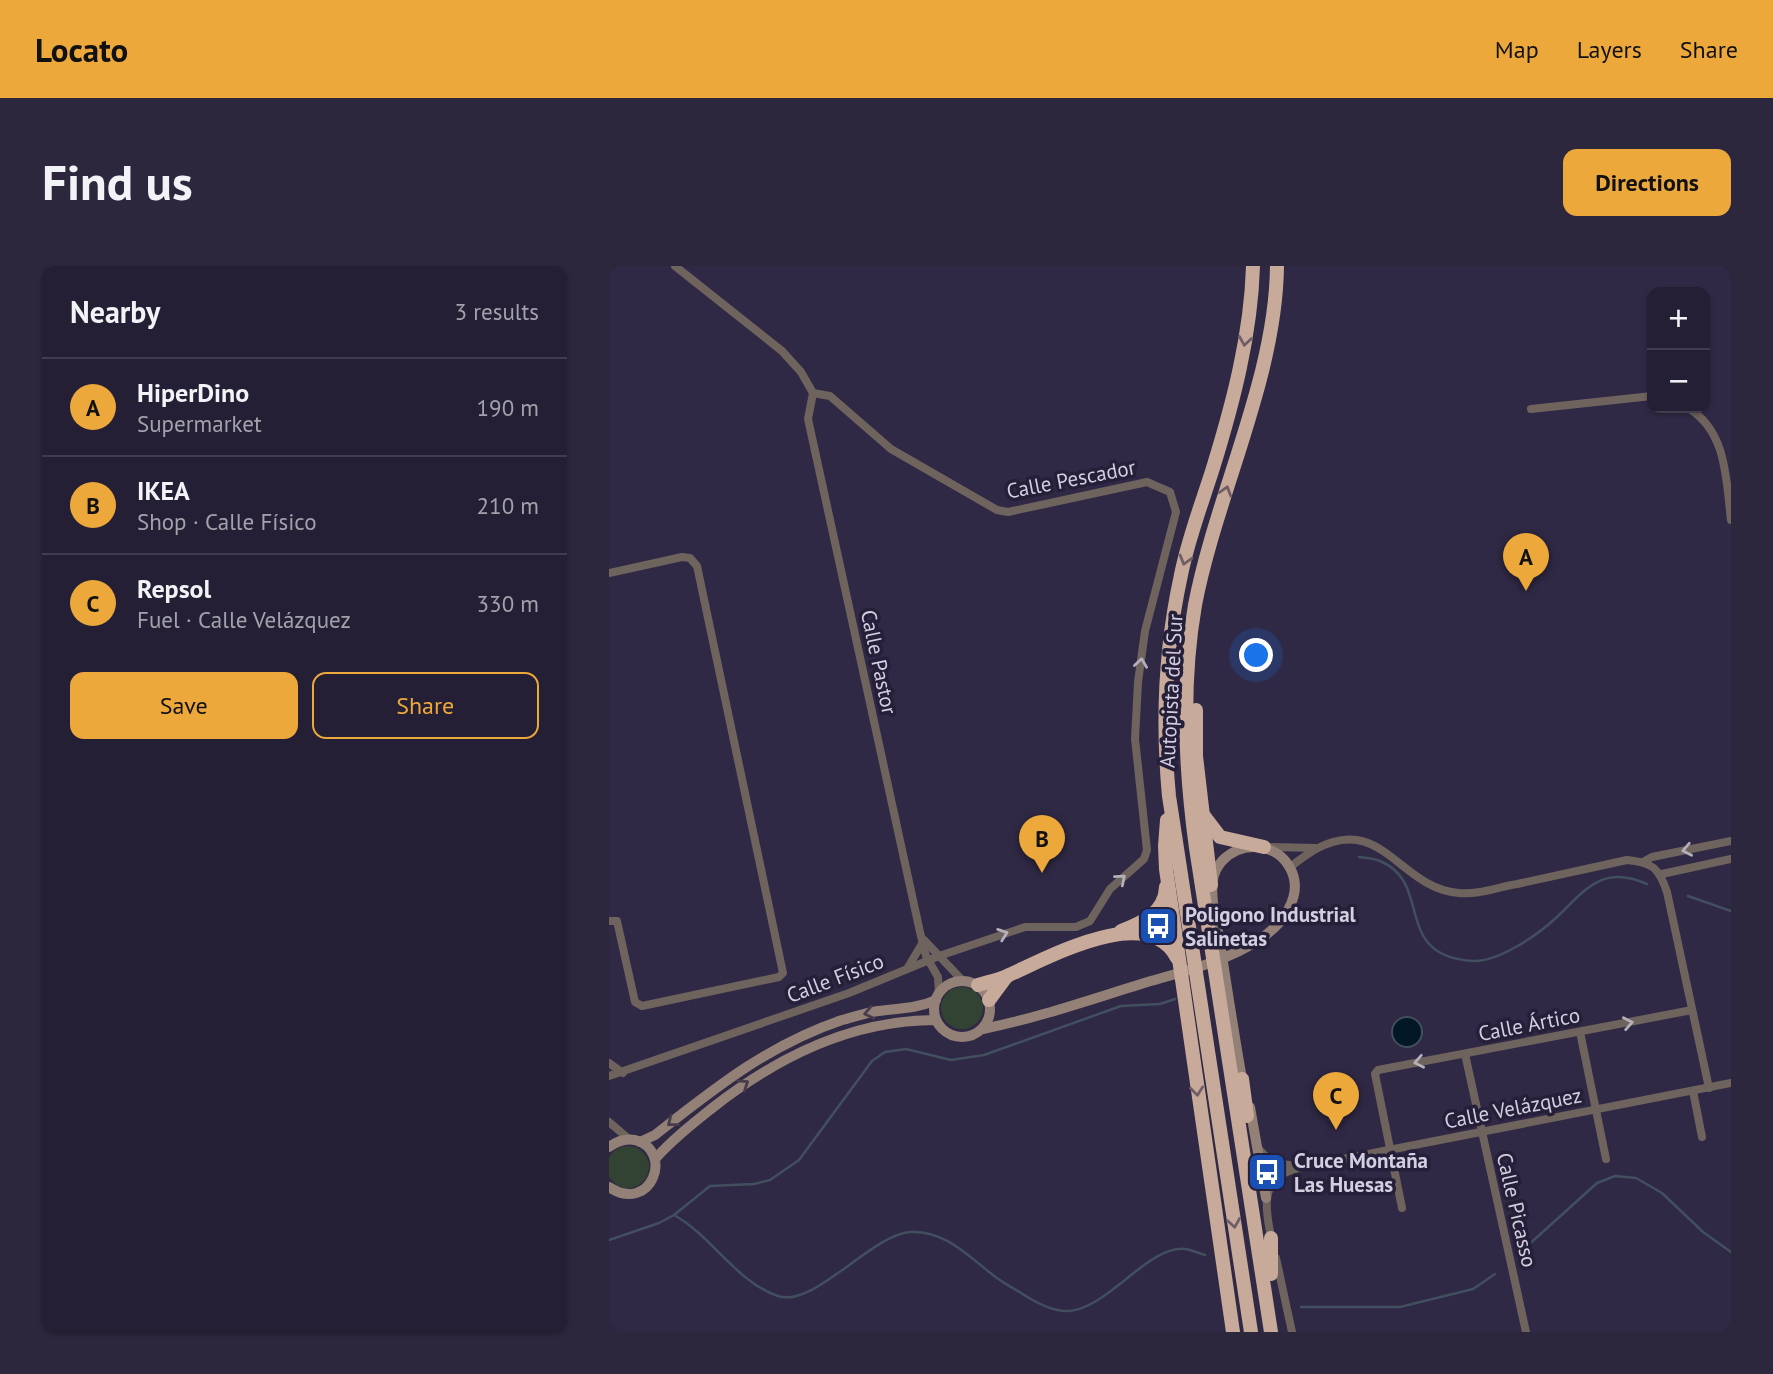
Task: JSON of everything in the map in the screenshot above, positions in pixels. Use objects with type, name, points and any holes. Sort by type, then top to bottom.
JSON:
[{"type":"highway","name":"Autopista del Sur","points":[[1271,1332],[1226,1015],[1189,798],[1185,741],[1189,650],[1196,604],[1267,346],[1277,269]]},
{"type":"highway","name":"Autopista del Sur","points":[[1251,1332],[1185,961],[1166,761],[1166,694],[1173,619],[1181,573],[1243,356],[1253,270]]},
{"type":"highway","points":[[1196,604],[1196,756],[1212,891]]},
{"type":"highway","points":[[970,983],[1007,976],[1054,953],[1107,937],[1140,923],[1159,909],[1165,895],[1169,796]]},
{"type":"highway","points":[[1201,807],[1205,821],[1220,837],[1264,847]]},
{"type":"highway","points":[[1166,869],[1185,961]]},
{"type":"highway","points":[[1107,937],[1142,934],[1157,937],[1185,961]]},
{"type":"highway","points":[[990,1004],[1007,976]]},
{"type":"highway","points":[[1196,1022],[1198,1101],[1233,1332]]},
{"type":"highway","points":[[1242,1079],[1277,1332]]},
{"type":"highway","points":[[1271,1238],[1271,1274]]},
{"type":"street","name":"Calle Pescador","points":[[675,266],[782,351],[801,372],[813,393],[830,397],[891,449],[997,510],[1008,512],[1147,482],[1170,492],[1176,512],[1145,631],[1138,682],[1135,739],[1147,850],[1144,859],[1110,889],[1090,921],[1076,927]]},
{"type":"street","name":"Calle Pastor","points":[[813,393],[808,418],[922,939],[928,961],[938,977],[937,997]]},
{"type":"street","points":[[1531,409],[1647,397]]},
{"type":"street","points":[[1694,413],[1707,424],[1718,441],[1725,466],[1731,520]]},
{"type":"street","points":[[609,573],[682,557],[690,558],[697,566],[783,973],[779,977],[642,1006],[635,1002],[617,921],[609,921]]},
{"type":"street","points":[[1290,867],[1317,848],[1339,841],[1363,840],[1376,844],[1433,887],[1462,894],[1627,860],[1643,862],[1662,874],[1668,892],[1709,1088]]},
{"type":"street","points":[[1643,862],[1652,857],[1731,841]]},
{"type":"street","points":[[937,997],[936,1020],[949,1034],[967,1037],[983,1029],[1024,1021],[1240,952],[1277,926],[1288,913],[1293,898],[1290,867],[1274,851],[1264,847]]},
{"type":"street","points":[[1215,944],[1212,891],[1216,870],[1229,855],[1245,848],[1317,848]]},
{"type":"street","points":[[1662,874],[1731,859]]},
{"type":"street","name":"Calle Físico","points":[[609,1076],[849,993],[939,956],[1025,927],[1076,927]]},
{"type":"street","name":"Calle Pastor","points":[[922,939],[970,983]]},
{"type":"street","points":[[907,970],[922,939]]},
{"type":"street","points":[[609,1147],[618,1141],[655,1135],[741,1069],[800,1035],[865,1014],[921,1007],[937,997],[949,984],[970,983],[1007,1018],[1024,1021]]},
{"type":"street","points":[[983,1029],[987,1023],[990,1004]]},
{"type":"street","name":"Calle Ártico","points":[[1390,1150],[1375,1074],[1378,1070],[1580,1032],[1691,1007]]},
{"type":"street","points":[[1226,1015],[1251,1110],[1271,1238],[1292,1332]]},
{"type":"street","points":[[655,1159],[673,1139],[740,1086],[806,1048],[881,1024],[936,1020]]},
{"type":"street","points":[[1580,1032],[1606,1159]]},
{"type":"street","name":"Calle Picasso","points":[[1465,1054],[1526,1332]]},
{"type":"street","points":[[609,1063],[623,1073]]},
{"type":"street","name":"Calle Velázquez","points":[[1266,1198],[1272,1182],[1281,1174],[1302,1167],[1731,1083]]},
{"type":"street","points":[[1693,1091],[1702,1137]]},
{"type":"street","points":[[609,1122],[649,1149],[655,1159],[656,1168],[650,1184],[635,1194],[612,1192]]},
{"type":"street","name":"Calle Velázquez","points":[[1259,1149],[1264,1156],[1274,1161],[1302,1167]]},
{"type":"street","points":[[1390,1150],[1402,1208]]},
{"type":"green space","points":[[962,987],[977,993],[983,1008],[977,1023],[962,1029],[947,1023],[941,1008],[947,993]]},
{"type":"green space","points":[[628,1146],[643,1152],[649,1167],[643,1182],[628,1188],[613,1182],[607,1167],[613,1152]]},
{"type":"water","points":[[1407,1017],[1417,1022],[1422,1032],[1417,1042],[1407,1047],[1397,1042],[1392,1032],[1397,1022]]},
{"type":"waterway","points":[[1359,857],[1378,860],[1396,871],[1406,885],[1422,933],[1431,946],[1448,956],[1473,961],[1495,957],[1529,939],[1596,882],[1618,877],[1647,884]]},
{"type":"waterway","points":[[1688,896],[1731,911]]},
{"type":"waterway","points":[[609,1240],[674,1215],[710,1186],[754,1184],[770,1180],[799,1160],[872,1061],[885,1052],[906,1049],[951,1060],[984,1055],[1121,1006],[1160,1004],[1175,999]]},
{"type":"waterway","points":[[1525,1248],[1597,1183],[1615,1176],[1636,1178],[1662,1193],[1703,1232],[1731,1252]]},
{"type":"waterway","points":[[674,1215],[688,1224],[749,1280],[778,1296],[792,1297],[808,1291],[878,1245],[910,1232],[923,1232],[945,1240],[1029,1298],[1048,1308],[1064,1311],[1084,1307],[1099,1299],[1143,1266],[1171,1250],[1185,1249],[1205,1255]]},
{"type":"waterway","points":[[1301,1307],[1400,1307],[1473,1289],[1495,1274]]},
{"type":"place","name":"HiperDino","points":[[1526,591]]},
{"type":"place","name":"IKEA","points":[[1042,873]]},
{"type":"place","name":"Poligono Industrial Salinetas","points":[[1158,926]]},
{"type":"place","name":"Repsol","points":[[1336,1130]]},
{"type":"place","name":"Cruce Montaña Las Huesas","points":[[1267,1172]]}]
